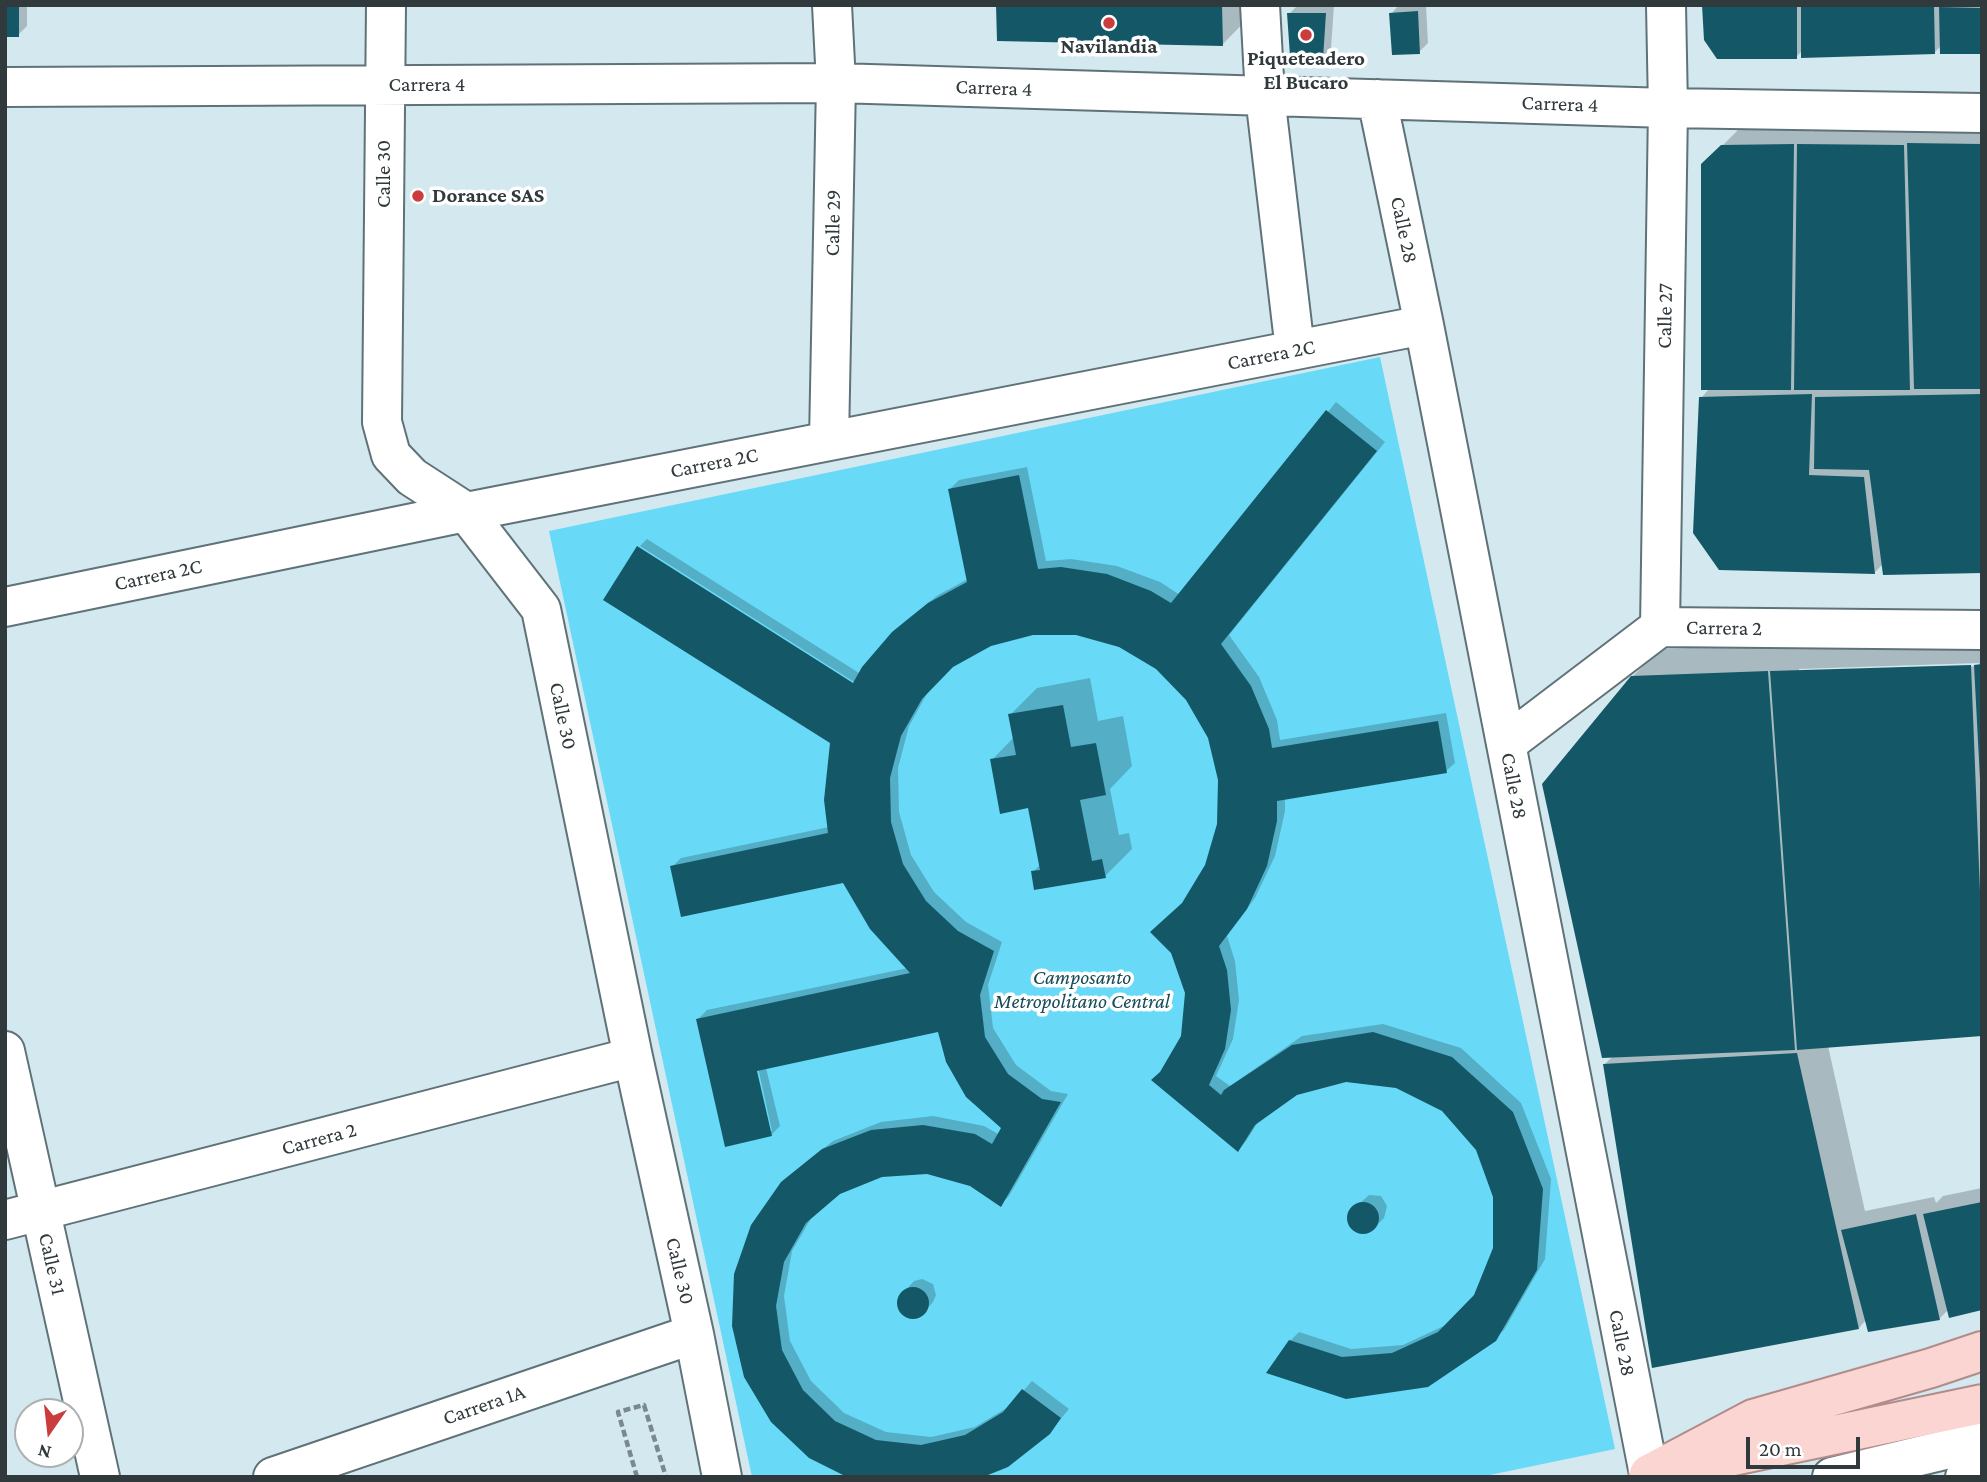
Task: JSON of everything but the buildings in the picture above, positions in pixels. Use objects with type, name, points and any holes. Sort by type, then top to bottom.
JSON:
[{"type":"main road","points":[[1644,1475],[1753,1419],[1982,1351]]},
{"type":"main road","points":[[1644,1475],[1982,1404]]},
{"type":"street","name":"Calle 30","points":[[386,5],[382,422],[391,455],[412,477],[466,512],[541,610],[722,1477]]},
{"type":"street","name":"Calle 29","points":[[829,440],[835,83],[832,5]]},
{"type":"street","points":[[1260,5],[1265,96],[1295,350]]},
{"type":"street","name":"Calle 27","points":[[1660,627],[1668,108],[1666,5]]},
{"type":"street","name":"Carrera 4","points":[[5,87],[835,83],[1668,108],[1982,113]]},
{"type":"street","name":"Calle 28","points":[[1377,99],[1506,744],[1644,1475]]},
{"type":"street","name":"Carrera 2C","points":[[5,607],[466,512],[1424,325]]},
{"type":"street","name":"Carrera 2","points":[[1506,744],[1660,627],[1982,630]]},
{"type":"street","name":"Calle 31","points":[[5,1051],[22,1216],[100,1477]]},
{"type":"street","name":"Carrera 2","points":[[22,1216],[633,1057]]},
{"type":"street","name":"Carrera 1A","points":[[273,1477],[694,1334]]},
{"type":"street","points":[[1832,1477],[1982,1441]]},
{"type":"street","points":[[1965,1477],[1982,1472]]},
{"type":"path","points":[[637,1477],[618,1412],[644,1405],[666,1477]]},
{"type":"green space","name":"Camposanto Metropolitano Central","points":[[1380,357],[1615,1449],[1480,1477],[752,1477],[549,531]]},
{"type":"place","name":"Navilandia","points":[[1109,23]]},
{"type":"place","name":"Piqueteadero El Bucaro","points":[[1306,35]]},
{"type":"place","name":"Dorance SAS","points":[[418,196]]}]
